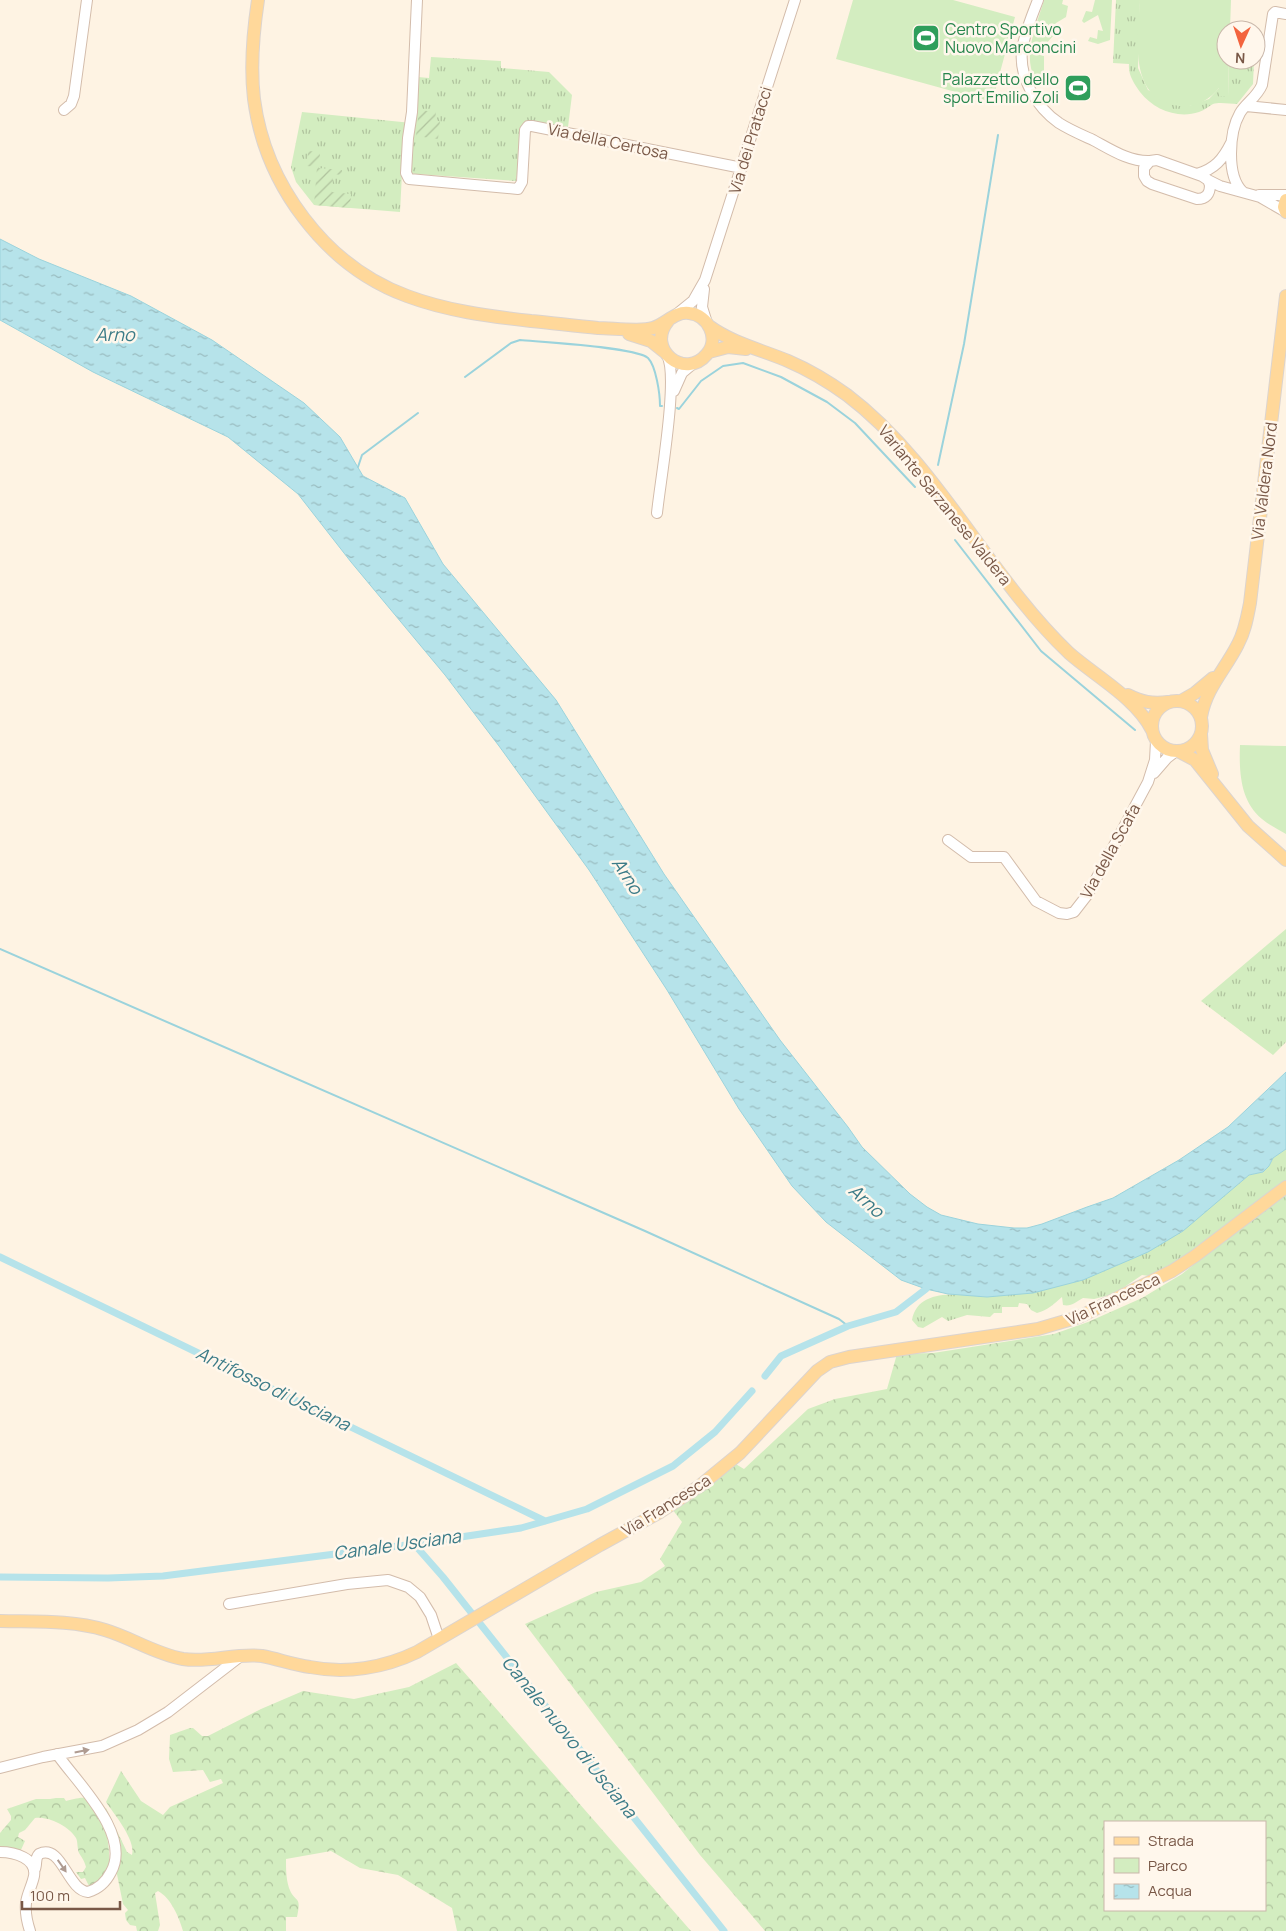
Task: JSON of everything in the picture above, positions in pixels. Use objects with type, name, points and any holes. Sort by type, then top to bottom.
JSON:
[{"type":"main road","points":[[258,0],[252,48],[252,81],[262,138],[273,168],[291,200],[306,222],[325,242],[371,279],[397,292],[427,303],[483,315],[597,328],[650,329],[672,318],[690,313],[699,316],[708,324],[712,340],[709,352],[704,358],[694,363],[680,363],[655,343],[644,338],[597,328]]},
{"type":"main road","points":[[1286,200],[1284,207],[1286,212]]},
{"type":"main road","name":"Via Valdera Nord","points":[[1228,662],[1245,629],[1250,603],[1286,296]]},
{"type":"main road","points":[[667,354],[662,344],[661,335],[672,318]]},
{"type":"main road","name":"Variante Sarzanese Valdera","points":[[708,324],[722,334],[797,365],[821,378],[848,396],[875,420],[912,459],[1042,624],[1069,652],[1141,713],[1154,735]]},
{"type":"main road","name":"Variante Sarzanese Valdera","points":[[709,352],[723,347],[732,347],[763,352]]},
{"type":"main road","points":[[1228,662],[1201,688],[1157,710],[1152,719],[1154,735],[1167,749],[1177,751],[1195,760],[1248,826],[1286,860]]},
{"type":"main road","points":[[1218,788],[1202,750],[1201,717],[1206,695],[1228,662]]},
{"type":"main road","name":"Variante Sarzanese Valdera","points":[[1108,684],[1143,702],[1176,701]]},
{"type":"main road","points":[[1176,701],[1193,706],[1201,717]]},
{"type":"main road","points":[[1177,751],[1193,746],[1201,732]]},
{"type":"main road","name":"Via Francesca","points":[[0,1621],[69,1623],[94,1626],[156,1652],[186,1659],[242,1656],[264,1657],[312,1668],[356,1669],[400,1660],[660,1512],[701,1485],[740,1453],[818,1371],[830,1362],[849,1357],[1038,1329],[1079,1317],[1172,1271],[1195,1256],[1286,1187]]},
{"type":"street","points":[[64,110],[71,104],[74,96],[87,0]]},
{"type":"street","name":"Via della Certosa","points":[[417,0],[412,112],[406,173],[410,179],[518,189],[522,182],[526,130],[528,126],[742,168]]},
{"type":"street","name":"Via dei Pratacci","points":[[708,324],[702,306],[705,280],[795,0]]},
{"type":"street","points":[[1038,0],[1024,43],[1022,57],[1024,74],[1031,90],[1046,111],[1059,123],[1124,156],[1141,161],[1157,160],[1265,199],[1286,212]]},
{"type":"street","points":[[1197,174],[1208,171],[1224,156],[1231,142],[1237,118],[1261,87],[1272,15],[1275,12],[1283,13]]},
{"type":"street","points":[[1246,106],[1286,110]]},
{"type":"street","points":[[1231,142],[1234,179],[1245,192]]},
{"type":"street","points":[[1124,156],[1138,167],[1147,181],[1194,199],[1200,199],[1216,193],[1245,192],[1286,195]]},
{"type":"street","points":[[1144,176],[1144,168],[1150,161]]},
{"type":"street","points":[[1206,197],[1210,188],[1208,180]]},
{"type":"street","name":"Via dei Pratacci","points":[[672,318],[689,305],[705,280]]},
{"type":"street","points":[[657,513],[672,373],[667,354]]},
{"type":"street","points":[[670,401],[679,377],[694,363]]},
{"type":"street","points":[[1148,782],[1155,760],[1154,735]]},
{"type":"street","points":[[1148,782],[1160,766],[1177,751]]},
{"type":"street","name":"Via della Scafa","points":[[948,840],[971,857],[1004,857],[1036,901],[1056,912],[1070,913],[1078,909],[1088,894],[1148,782]]},
{"type":"street","points":[[229,1604],[347,1584],[388,1580],[408,1587],[420,1597],[443,1637]]},
{"type":"street","points":[[0,1768],[102,1746],[138,1730],[168,1712],[242,1656]]},
{"type":"street","points":[[30,1931],[26,1904],[37,1866],[36,1858],[39,1854],[44,1852],[51,1853],[58,1859],[78,1888],[88,1892],[99,1887],[106,1880],[114,1862],[112,1838],[103,1816],[58,1754]]},
{"type":"street","points":[[0,1852],[23,1857],[30,1862],[34,1871]]},
{"type":"green space","name":"Centro Sportivo Nuovo Marconcini","points":[[853,0],[953,0],[1015,17],[992,102],[836,59]]},
{"type":"green space","points":[[1044,0],[1063,0],[1062,4],[1068,6],[1066,17],[1056,23],[1053,36],[1039,54],[1044,56],[1044,74],[1035,79],[1031,69],[1030,50]]},
{"type":"green space","points":[[1095,0],[1112,0],[1110,40],[1098,44],[1088,41],[1090,37],[1097,39],[1098,30],[1103,31],[1098,15],[1084,23],[1082,21],[1086,11],[1092,12]]},
{"type":"green space","points":[[1116,0],[1140,0],[1138,68],[1148,90],[1189,106],[1209,99],[1220,87],[1228,96],[1229,70],[1254,70],[1253,84],[1237,104],[1216,103],[1191,114],[1175,113],[1152,104],[1140,92],[1130,75],[1129,64],[1113,63]]},
{"type":"green space","points":[[1140,0],[1231,0],[1230,20],[1216,20],[1216,70],[1229,70],[1228,96],[1219,96],[1219,88],[1202,102],[1191,106],[1179,106],[1162,101],[1151,92],[1143,80],[1139,65],[1138,31]]},
{"type":"green space","points":[[431,57],[501,61],[501,68],[549,72],[572,95],[568,127],[524,122],[516,181],[402,173],[400,212],[314,205],[296,182],[291,167],[302,112],[412,123],[418,77],[429,78]]},
{"type":"green space","points":[[419,110],[436,112],[435,121],[440,121],[438,139],[416,136]]},
{"type":"green space","points":[[308,151],[320,152],[319,168],[342,170],[342,175],[333,174],[332,192],[351,194],[350,208],[314,205],[317,167],[307,166]]},
{"type":"green space","points":[[1240,745],[1286,746],[1286,834],[1262,819],[1249,804],[1242,785]]},
{"type":"green space","points":[[1286,929],[1286,1042],[1273,1055],[1201,1001]]},
{"type":"green space","points":[[1286,1149],[1286,1182],[1187,1257],[1150,1276],[1142,1275],[1114,1294],[1094,1299],[1083,1298],[1069,1305],[1063,1305],[1062,1297],[1048,1308],[1037,1313],[1031,1310],[1027,1304],[1019,1303],[1018,1307],[1002,1307],[1002,1313],[994,1313],[990,1317],[967,1315],[948,1321],[942,1317],[923,1328],[918,1327],[912,1320],[916,1309],[932,1297],[954,1294],[987,1297],[1226,1194],[1249,1175],[1263,1172],[1273,1158]]},
{"type":"green space","points":[[1286,1193],[1286,1931],[765,1931],[700,1855],[525,1624],[596,1592],[641,1582],[665,1566],[660,1559],[682,1522],[672,1509],[734,1463],[744,1469],[808,1409],[835,1399],[887,1389],[897,1354],[933,1353],[1054,1334],[1088,1322],[1142,1298],[1182,1274]]},
{"type":"green space","points":[[456,1663],[691,1931],[457,1931],[452,1908],[398,1875],[360,1868],[331,1851],[286,1859],[289,1888],[299,1905],[297,1917],[286,1917],[286,1931],[183,1931],[171,1903],[158,1891],[155,1893],[160,1925],[158,1931],[137,1931],[136,1926],[130,1925],[126,1920],[125,1913],[128,1910],[123,1904],[104,1810],[106,1808],[127,1852],[132,1855],[131,1842],[128,1835],[106,1802],[121,1771],[141,1801],[163,1815],[170,1807],[223,1783],[221,1779],[210,1782],[203,1770],[173,1772],[169,1759],[170,1735],[193,1728],[202,1736],[208,1736],[261,1709],[303,1691],[354,1699],[409,1687]]},
{"type":"green space","points":[[64,1798],[66,1801],[85,1798],[92,1802],[103,1820],[109,1846],[108,1869],[104,1878],[90,1888],[85,1878],[81,1879],[76,1872],[83,1872],[86,1867],[79,1853],[76,1838],[58,1823],[35,1818],[25,1830],[19,1833],[18,1837],[25,1841],[20,1852],[0,1850],[0,1833],[11,1820],[7,1809],[36,1799]]},
{"type":"water","name":"Arno","points":[[0,239],[39,259],[131,296],[212,340],[304,403],[340,437],[363,476],[405,498],[443,564],[556,700],[664,874],[780,1040],[862,1147],[910,1194],[927,1207],[941,1215],[978,1224],[1027,1228],[1113,1198],[1179,1160],[1228,1127],[1286,1072],[1286,1149],[1273,1158],[1263,1172],[1249,1175],[1183,1231],[1148,1252],[1083,1280],[1033,1293],[987,1297],[948,1294],[901,1280],[826,1222],[792,1186],[739,1109],[667,990],[589,870],[445,675],[351,562],[298,494],[228,437],[93,372],[0,320]]},
{"type":"waterway","points":[[938,465],[964,344],[998,135]]},
{"type":"waterway","points":[[465,377],[511,343],[520,340],[608,348],[640,354],[648,358],[655,374],[660,406],[662,406]]},
{"type":"waterway","points":[[677,408],[679,409],[701,381],[723,366],[743,363],[781,377],[827,402],[855,423],[915,487]]},
{"type":"waterway","points":[[358,467],[362,455],[418,413]]},
{"type":"waterway","points":[[955,540],[1041,651],[1135,730]]},
{"type":"waterway","points":[[0,949],[645,1231],[839,1319],[848,1326]]},
{"type":"waterway","name":"Antifosso di Usciana","points":[[0,1257],[545,1521]]},
{"type":"waterway","name":"Canale Usciana","points":[[765,1376],[781,1356],[848,1326],[896,1312],[926,1289],[927,1282]]},
{"type":"waterway","name":"Canale Usciana","points":[[0,1577],[108,1578],[163,1576],[414,1544],[521,1528],[587,1509],[673,1466],[715,1432],[752,1391]]},
{"type":"waterway","name":"Canale nuovo di Usciana","points":[[414,1544],[443,1577],[724,1931]]},
{"type":"place","name":"Centro Sportivo Nuovo Marconcini","points":[[926,38]]},
{"type":"place","name":"Palazzetto dello sport Emilio Zoli","points":[[1078,88]]}]
